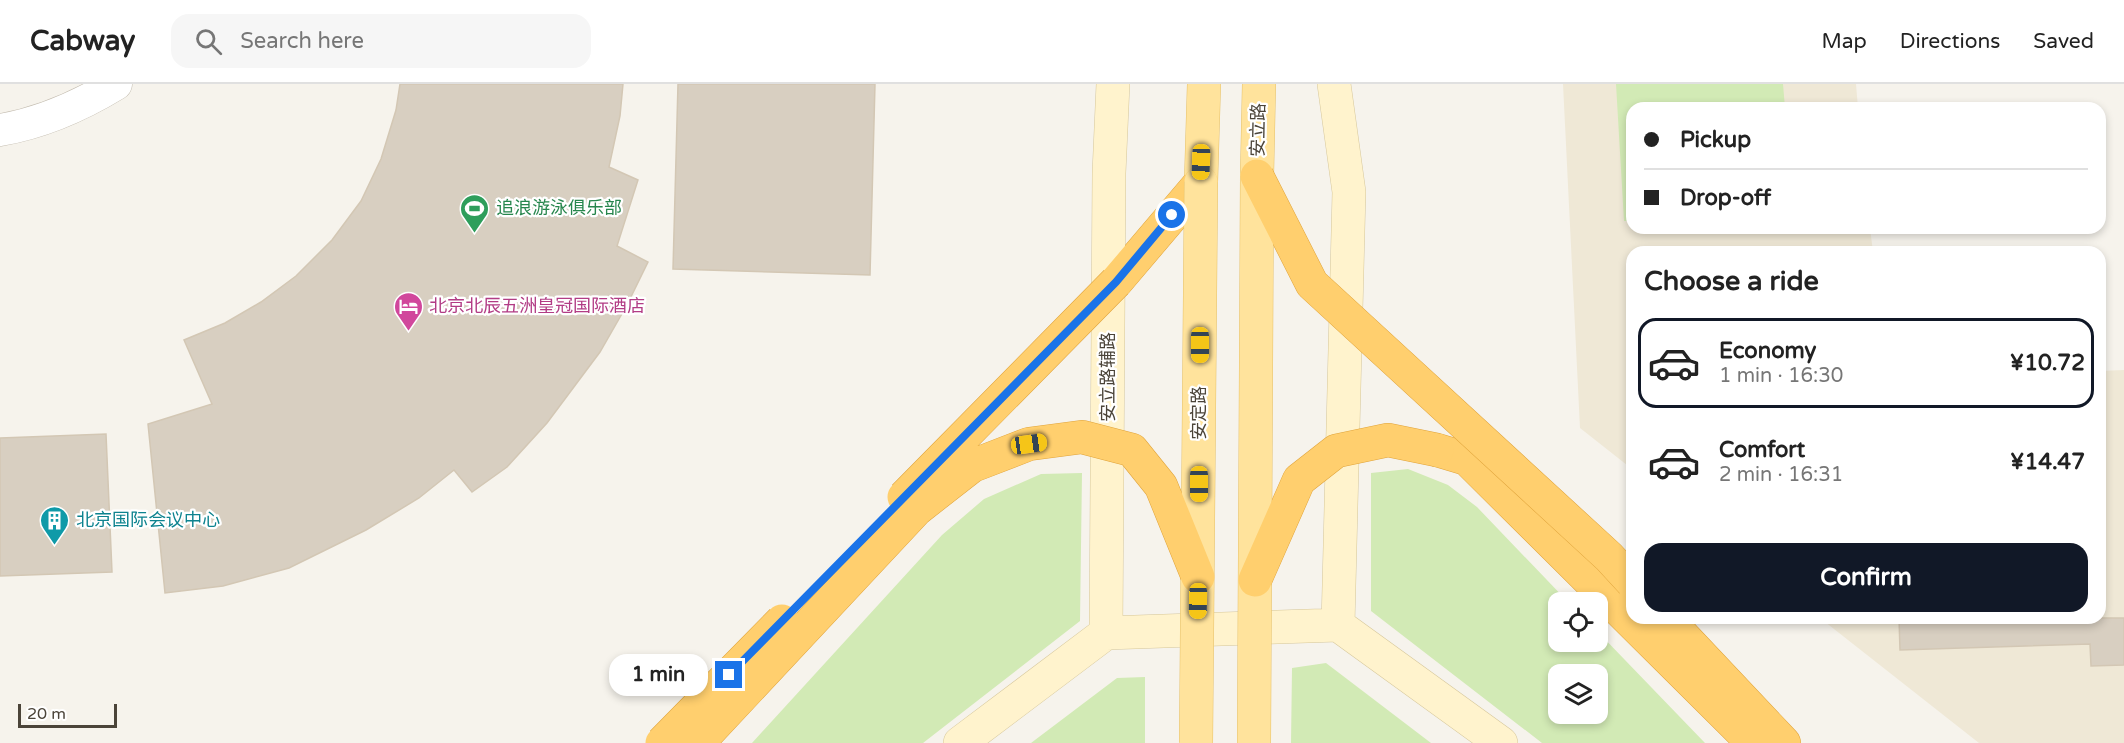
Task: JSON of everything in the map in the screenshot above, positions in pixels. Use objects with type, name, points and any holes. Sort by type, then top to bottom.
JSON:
[{"type":"highway","points":[[1257,176],[1312,284],[1609,557],[1626,575]]},
{"type":"highway","points":[[662,743],[1116,282],[1201,182]]},
{"type":"highway","points":[[698,743],[917,508],[972,466],[1029,444],[1082,437],[1132,450],[1161,486],[1198,577]]},
{"type":"highway","points":[[1255,580],[1299,480],[1336,451],[1388,440],[1467,459],[1626,616]]},
{"type":"highway","points":[[1634,624],[1754,743]]},
{"type":"highway","points":[[1672,624],[1785,743]]},
{"type":"main road","name":"安定路","points":[[1196,743],[1201,182],[1204,84]]},
{"type":"main road","name":"安立路","points":[[1257,176],[1258,84]]},
{"type":"main road","points":[[1254,743],[1257,176]]},
{"type":"street","points":[[0,130],[19,127],[85,103],[116,84]]},
{"type":"street","name":"安立路辅路","points":[[1106,633],[1109,173],[1113,84]]},
{"type":"street","points":[[1334,84],[1348,192],[1338,626]]},
{"type":"street","points":[[960,743],[1106,633],[1338,626],[1501,743]]},
{"type":"shaded area","points":[[1563,84],[1856,84],[1858,102],[1626,102],[1626,234],[1871,234],[1872,246],[1626,246],[1626,464],[1580,428]]},
{"type":"shaded area","points":[[2124,370],[2124,743],[1979,743],[1828,624],[2106,624],[2106,371]]},
{"type":"green space","points":[[1616,84],[1783,84],[1784,102],[1626,102],[1626,221],[1624,221]]},
{"type":"green space","points":[[1408,469],[1448,485],[1477,507],[1558,592],[1548,592],[1548,652],[1608,652],[1608,642],[1705,743],[1542,743],[1371,611],[1371,473]]},
{"type":"green space","points":[[1082,473],[1080,621],[923,743],[752,743],[942,535],[984,499],[1041,474]]},
{"type":"green space","points":[[1326,663],[1431,743],[1291,743],[1292,668]]},
{"type":"green space","points":[[1145,677],[1145,743],[1031,743],[1117,678]]},
{"type":"building","name":"北京北辰五洲皇冠国际酒店","points":[[400,84],[623,84],[620,116],[609,167],[638,180],[617,246],[648,262],[600,352],[547,423],[507,467],[472,492],[454,470],[419,498],[366,530],[289,568],[223,586],[165,593],[148,424],[212,404],[184,340],[225,323],[261,302],[296,276],[332,240],[361,201],[381,159],[396,110]]},
{"type":"building","points":[[678,84],[875,84],[870,275],[673,269]]},
{"type":"building","name":"北京国际会议中心","points":[[106,434],[112,572],[0,576],[0,438]]},
{"type":"building","points":[[2106,618],[2124,618],[2124,665],[2091,666],[2090,644],[1900,650],[1899,624],[2106,624]]},
{"type":"place","name":"追浪游泳俱乐部","points":[[475,234]]},
{"type":"place","name":"北京北辰五洲皇冠国际酒店","points":[[408,332]]},
{"type":"place","name":"北京国际会议中心","points":[[55,546]]},
{"type":"route","points":[[729,675],[1116,282],[1172,215]]}]
